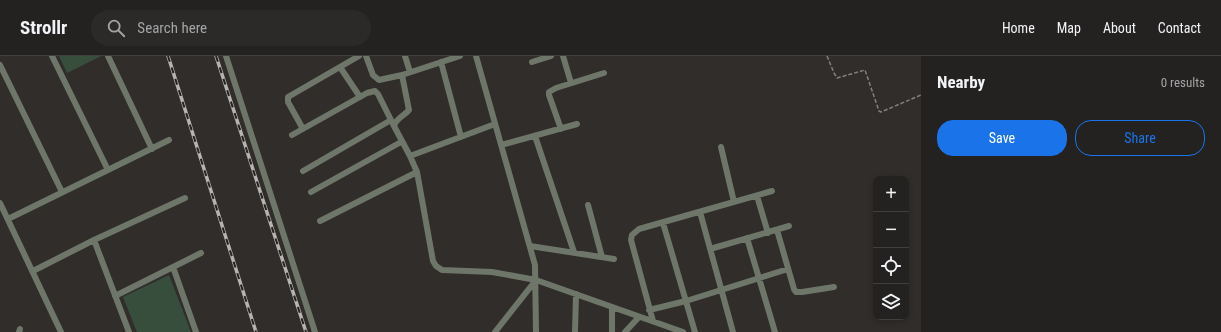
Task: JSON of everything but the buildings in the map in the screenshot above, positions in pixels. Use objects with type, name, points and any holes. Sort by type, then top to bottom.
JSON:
[{"type":"street","points":[[52,56],[108,170]]},
{"type":"street","points":[[108,56],[152,148]]},
{"type":"street","points":[[226,56],[315,332]]},
{"type":"street","points":[[303,129],[288,102],[288,97],[359,56]]},
{"type":"street","points":[[366,56],[373,75],[379,80],[402,75],[441,62],[451,57],[460,56]]},
{"type":"street","points":[[405,56],[410,72]]},
{"type":"street","points":[[476,56],[535,265],[536,332]]},
{"type":"street","points":[[532,62],[551,56]]},
{"type":"street","points":[[563,56],[571,83]]},
{"type":"street","points":[[441,62],[461,137]]},
{"type":"street","points":[[0,65],[62,192]]},
{"type":"street","points":[[340,67],[360,97]]},
{"type":"street","points":[[561,129],[549,92],[571,83],[604,74]]},
{"type":"street","points":[[303,170],[392,123],[406,114],[409,110],[402,75]]},
{"type":"street","points":[[292,135],[360,97],[374,91],[378,94],[410,156],[416,172],[433,261],[436,266],[442,270],[492,272],[536,280],[683,332]]},
{"type":"street","points":[[410,156],[495,124]]},
{"type":"street","points":[[501,145],[577,124]]},
{"type":"street","points":[[535,136],[574,252]]},
{"type":"street","points":[[8,219],[169,140]]},
{"type":"street","points":[[311,192],[402,142]]},
{"type":"street","points":[[721,147],[734,202]]},
{"type":"street","points":[[320,221],[416,172]]},
{"type":"street","points":[[653,321],[630,240],[632,235],[639,229],[772,191]]},
{"type":"street","points":[[757,196],[768,232]]},
{"type":"street","points":[[33,271],[94,240],[186,198]]},
{"type":"street","points":[[0,203],[61,332]]},
{"type":"street","points":[[588,205],[602,257]]},
{"type":"street","points":[[700,212],[733,332]]},
{"type":"street","points":[[664,223],[695,332]]},
{"type":"street","points":[[710,249],[789,226]]},
{"type":"street","points":[[777,230],[794,289],[798,293],[834,286]]},
{"type":"street","points":[[747,238],[775,332]]},
{"type":"street","points":[[94,240],[129,332]]},
{"type":"street","points":[[530,246],[614,259]]},
{"type":"street","points":[[115,296],[201,253]]},
{"type":"street","points":[[173,267],[196,332]]},
{"type":"street","points":[[649,310],[686,301],[788,269]]},
{"type":"street","points":[[495,332],[536,280]]},
{"type":"street","points":[[575,332],[576,294]]},
{"type":"street","points":[[612,307],[612,332]]},
{"type":"street","points":[[625,332],[639,317]]},
{"type":"path","points":[[827,56],[837,78],[865,70],[879,111],[881,112],[921,95]]},
{"type":"green space","points":[[59,56],[101,56],[67,73]]},
{"type":"green space","points":[[169,275],[191,332],[137,332],[123,297]]},
{"type":"railway","points":[[168,56],[256,332]]},
{"type":"railway","points":[[216,56],[306,332]]}]
